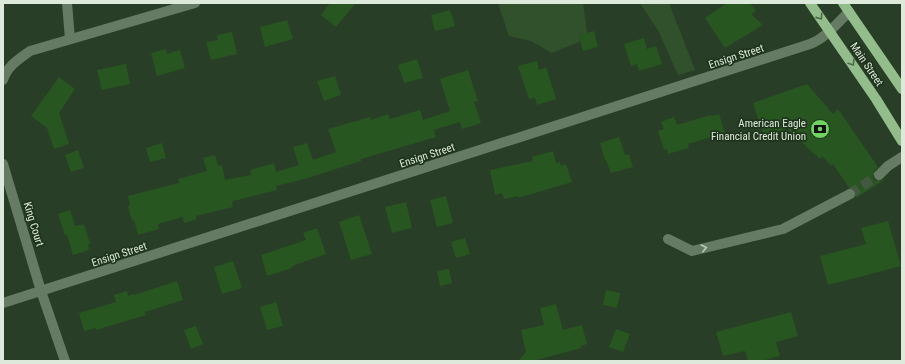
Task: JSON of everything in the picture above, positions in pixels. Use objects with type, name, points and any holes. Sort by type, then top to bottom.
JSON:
[{"type":"main road","name":"Main Street","points":[[810,3],[876,99],[902,141]]},
{"type":"main road","name":"Main Street","points":[[843,3],[902,89]]},
{"type":"street","points":[[67,3],[70,39]]},
{"type":"street","points":[[3,80],[4,75],[15,61],[30,51],[195,3]]},
{"type":"street","name":"Ensign Street","points":[[3,303],[810,44],[818,41],[849,12]]},
{"type":"street","points":[[879,175],[888,166],[902,157]]},
{"type":"street","name":"King Court","points":[[3,164],[65,361]]},
{"type":"street","points":[[668,240],[692,250],[783,229],[850,194]]},
{"type":"green space","points":[[498,3],[583,3],[587,33],[579,35],[581,41],[552,53],[531,41],[509,36]]},
{"type":"green space","points":[[640,3],[669,3],[695,70],[678,75],[659,32]]},
{"type":"building","points":[[330,3],[356,3],[336,27],[321,15]]},
{"type":"building","points":[[727,3],[750,3],[756,11],[751,14],[763,25],[725,48],[705,18]]},
{"type":"building","points":[[450,10],[455,26],[435,31],[431,15]]},
{"type":"building","points":[[287,20],[293,39],[265,47],[260,27]]},
{"type":"building","points":[[594,31],[598,47],[583,51],[579,35]]},
{"type":"building","points":[[232,32],[237,54],[211,60],[206,42],[218,40],[217,35]]},
{"type":"building","points":[[644,38],[647,49],[656,46],[662,64],[639,71],[637,64],[631,66],[624,44]]},
{"type":"building","points":[[166,49],[167,54],[180,50],[185,68],[157,76],[151,53]]},
{"type":"building","points":[[417,59],[423,78],[404,83],[398,65]]},
{"type":"building","points":[[537,61],[539,70],[546,67],[556,99],[537,105],[535,98],[529,99],[518,66]]},
{"type":"building","points":[[126,64],[130,84],[102,90],[97,70]]},
{"type":"building","points":[[468,70],[478,101],[474,102],[481,123],[462,129],[460,122],[434,130],[436,137],[361,159],[361,161],[301,180],[276,186],[277,190],[234,201],[232,202],[233,207],[196,216],[197,219],[184,223],[183,217],[158,224],[159,229],[138,235],[134,220],[132,221],[128,207],[130,205],[128,196],[179,183],[178,179],[207,171],[203,158],[215,155],[218,166],[222,165],[225,180],[251,175],[250,170],[274,163],[276,172],[299,165],[293,147],[307,143],[313,160],[336,152],[328,129],[370,117],[371,120],[388,114],[390,119],[420,110],[423,120],[450,111],[440,79]]},
{"type":"building","points":[[335,76],[341,95],[324,101],[317,81]]},
{"type":"building","points":[[59,77],[75,89],[59,113],[69,144],[54,149],[47,128],[31,116]]},
{"type":"building","points":[[807,84],[833,114],[838,109],[878,167],[873,173],[874,179],[880,181],[886,179],[856,198],[856,191],[853,188],[849,188],[833,164],[831,166],[822,156],[820,159],[787,129],[764,137],[753,103]]},
{"type":"building","points":[[719,114],[725,133],[688,144],[689,148],[668,154],[667,149],[664,150],[658,131],[664,129],[661,122],[674,117],[677,125]]},
{"type":"building","points":[[619,137],[625,155],[629,154],[633,167],[611,173],[606,160],[605,161],[600,143]]},
{"type":"building","points":[[162,143],[166,158],[150,162],[146,148]]},
{"type":"building","points":[[78,150],[84,168],[71,172],[65,155]]},
{"type":"building","points":[[553,151],[556,163],[560,162],[561,166],[566,164],[572,182],[518,198],[518,196],[504,199],[502,193],[495,195],[490,170],[533,161],[532,157]]},
{"type":"building","points":[[446,196],[453,223],[437,227],[430,200]]},
{"type":"building","points":[[406,202],[412,228],[392,233],[385,207]]},
{"type":"building","points":[[70,210],[75,226],[84,224],[90,243],[88,244],[89,250],[73,255],[67,235],[65,235],[58,214]]},
{"type":"building","points":[[359,215],[372,254],[351,260],[339,222]]},
{"type":"building","points":[[888,221],[901,266],[828,285],[820,256],[866,244],[861,228]]},
{"type":"building","points":[[317,228],[326,254],[292,266],[292,268],[267,276],[261,255],[306,240],[303,233]]},
{"type":"building","points":[[465,238],[470,254],[456,258],[451,242]]},
{"type":"building","points":[[233,261],[242,288],[222,294],[214,267]]},
{"type":"building","points":[[449,269],[452,283],[440,286],[437,271]]},
{"type":"building","points":[[177,281],[183,300],[145,312],[146,315],[96,330],[96,328],[84,331],[79,313],[116,302],[114,295],[127,291],[128,296],[134,295]]},
{"type":"building","points":[[606,290],[620,293],[617,308],[603,305]]},
{"type":"building","points":[[276,302],[283,326],[267,330],[260,307]]},
{"type":"building","points":[[556,304],[563,330],[582,325],[587,344],[581,346],[581,348],[533,361],[518,361],[526,352],[521,330],[544,325],[540,308]]},
{"type":"building","points":[[791,312],[798,336],[776,342],[780,356],[761,361],[748,361],[745,351],[723,356],[716,332]]},
{"type":"building","points":[[196,326],[203,344],[191,349],[184,330]]},
{"type":"building","points":[[616,329],[630,334],[623,352],[609,347]]},
{"type":"tunnel","points":[[850,194],[879,175]]},
{"type":"place","name":"American Eagle Financial Credit Union","points":[[820,129]]}]
